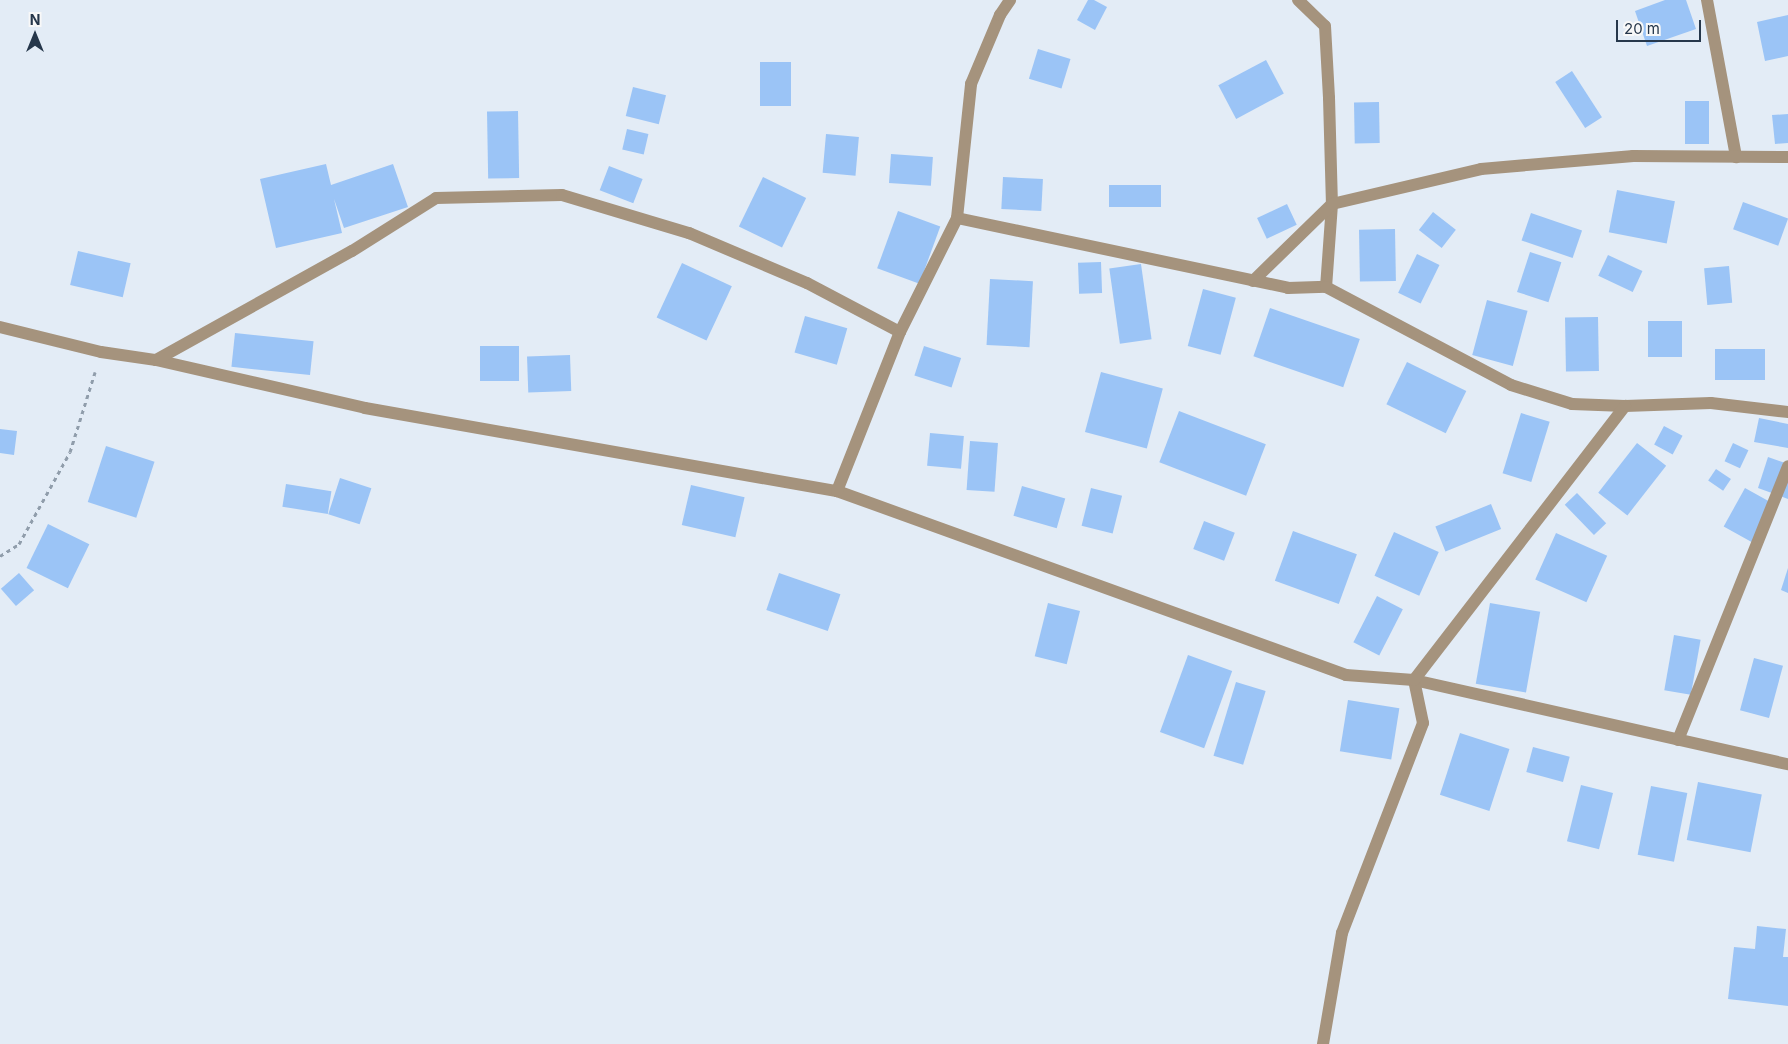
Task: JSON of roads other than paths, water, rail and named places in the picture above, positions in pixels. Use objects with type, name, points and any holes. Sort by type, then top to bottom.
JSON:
[{"type":"street","points":[[837,491],[900,332],[957,218],[971,84],[1000,15],[1010,0]]},
{"type":"street","points":[[1298,0],[1325,26],[1332,204],[1326,287]]},
{"type":"street","points":[[1707,0],[1736,157]]},
{"type":"street","points":[[1253,281],[1332,204],[1481,169],[1633,156],[1788,157]]},
{"type":"street","points":[[156,360],[352,251],[436,198],[562,195],[689,233],[807,283],[900,332]]},
{"type":"street","points":[[957,218],[1288,288],[1326,287],[1512,385],[1572,404],[1625,406],[1711,403],[1788,412]]},
{"type":"street","points":[[0,327],[102,352],[156,360],[365,408],[837,491],[1346,676],[1414,680],[1788,764]]},
{"type":"street","points":[[1323,1044],[1342,933],[1423,723],[1414,680],[1625,406]]},
{"type":"street","points":[[1678,740],[1788,466]]}]
